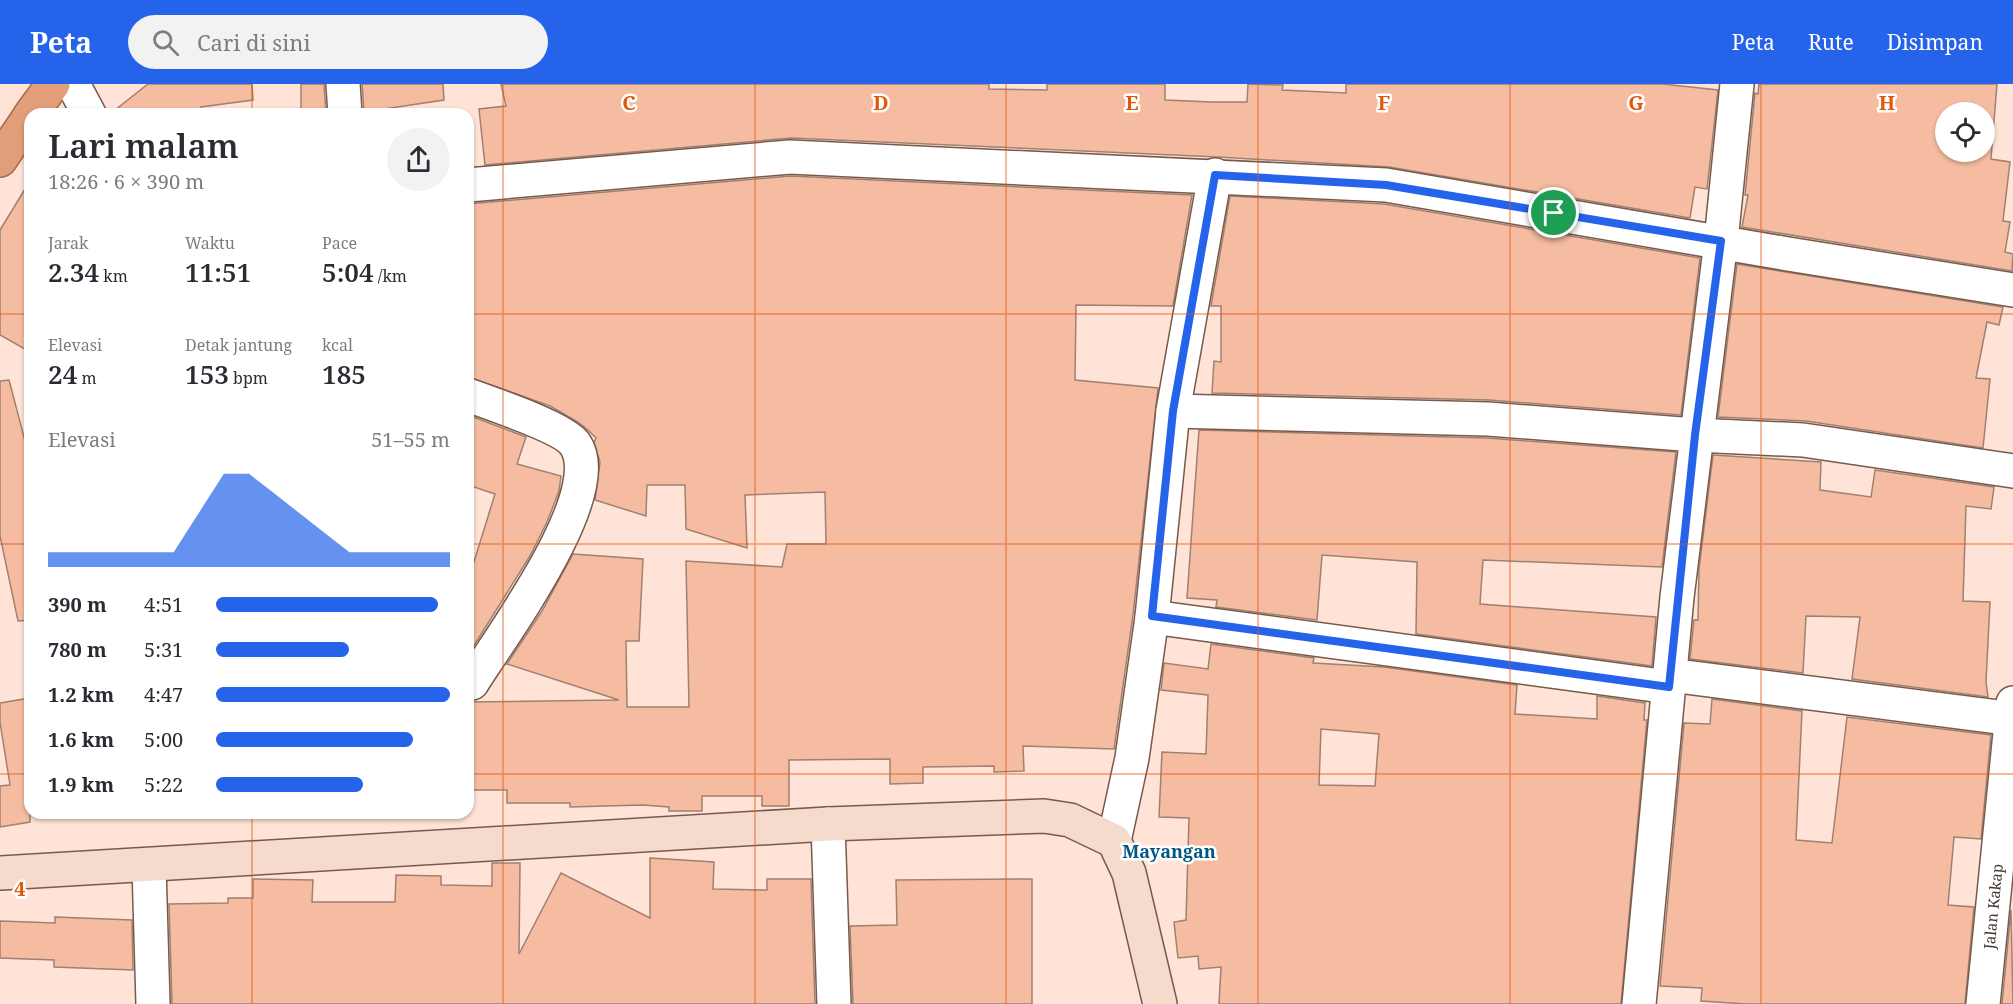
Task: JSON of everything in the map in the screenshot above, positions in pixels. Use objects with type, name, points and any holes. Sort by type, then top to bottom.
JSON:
[{"type":"highway","points":[[36,108],[53,84]]},
{"type":"highway","points":[[0,160],[24,125]]},
{"type":"main road","points":[[0,873],[149,866],[828,824],[1044,816],[1085,826],[1114,841],[1129,873],[1160,1004]]},
{"type":"street","points":[[73,84],[86,108]]},
{"type":"street","points":[[343,84],[345,108]]},
{"type":"street","points":[[1639,1004],[1695,435],[1721,241],[1737,84]]},
{"type":"street","points":[[474,184],[790,157],[1215,175],[1386,185],[2013,290]]},
{"type":"street","points":[[1114,841],[1132,758],[1152,616],[1173,411],[1215,175]]},
{"type":"street","points":[[474,396],[557,431],[574,443],[583,461],[575,501],[558,547],[474,678]]},
{"type":"street","points":[[1173,411],[1488,419],[1695,435],[1803,440],[2013,471]]},
{"type":"street","points":[[1152,616],[1669,681],[2013,714]]},
{"type":"street","name":"Jalan Kakap","points":[[1983,1004],[2013,714]]},
{"type":"street","points":[[828,824],[834,1004]]},
{"type":"street","points":[[149,866],[153,1004]]},
{"type":"building","points":[[148,84],[252,84],[253,100],[201,108],[118,108]]},
{"type":"building","points":[[301,84],[324,84],[326,108],[301,108]]},
{"type":"building","points":[[362,84],[443,84],[444,100],[391,108],[364,108]]},
{"type":"building","points":[[501,84],[989,84],[989,89],[1047,90],[1047,84],[1165,84],[1165,100],[1212,102],[1247,102],[1248,84],[1283,85],[1282,90],[1346,93],[1346,84],[1663,84],[1718,90],[1707,189],[1695,187],[1690,218],[1389,167],[791,138],[485,165],[479,109],[506,106]]},
{"type":"building","points":[[1759,84],[1997,84],[1995,109],[1995,102],[1935,102],[1935,162],[1995,162],[1995,160],[2010,162],[2003,221],[2010,222],[2005,252],[2013,254],[2012,271],[1742,227],[1748,195],[1745,195],[1755,93],[1758,94]]},
{"type":"building","points":[[790,176],[1192,195],[1173,306],[1076,305],[1075,380],[1158,388],[1133,615],[1114,749],[1023,746],[1024,771],[994,772],[994,766],[923,767],[923,783],[890,784],[890,759],[789,760],[789,806],[762,806],[762,796],[702,796],[702,811],[669,811],[669,807],[643,805],[570,807],[570,803],[507,803],[507,790],[474,790],[474,702],[619,700],[507,664],[542,611],[573,554],[643,559],[639,641],[626,641],[627,707],[689,707],[686,561],[782,567],[787,544],[826,544],[825,492],[745,495],[747,548],[686,529],[685,485],[647,485],[646,516],[595,500],[600,462],[594,443],[596,438],[588,430],[550,406],[474,379],[474,203]]},
{"type":"building","points":[[24,191],[24,349],[0,335],[0,230]]},
{"type":"building","points":[[1230,196],[1384,204],[1700,258],[1681,415],[1489,400],[1212,393],[1214,361],[1221,362],[1221,306],[1211,306]]},
{"type":"building","points":[[1737,264],[2003,307],[1999,325],[1987,322],[1976,378],[1990,379],[1983,448],[1806,421],[1718,417]]},
{"type":"building","points":[[9,380],[24,437],[24,620],[18,621],[0,536],[0,381]]},
{"type":"building","points":[[474,417],[526,437],[517,464],[561,476],[559,491],[547,522],[530,556],[474,646],[474,562],[495,494],[474,487]]},
{"type":"building","points":[[1199,430],[1487,438],[1676,452],[1662,567],[1483,560],[1480,604],[1656,617],[1652,666],[1416,634],[1417,562],[1322,555],[1317,620],[1216,607],[1217,600],[1187,598]]},
{"type":"building","points":[[1713,455],[1821,462],[1820,490],[1871,497],[1875,470],[1994,487],[1991,509],[1966,506],[1963,601],[1990,602],[1986,682],[1988,697],[1852,679],[1860,617],[1806,616],[1803,673],[1690,659],[1694,620],[1698,620],[1699,569]]},
{"type":"building","points":[[1211,644],[1314,658],[1313,663],[1384,667],[1517,685],[1515,714],[1597,719],[1597,696],[1645,703],[1644,720],[1647,720],[1621,1004],[1219,1004],[1221,967],[1199,969],[1198,956],[1178,958],[1174,922],[1186,920],[1189,818],[1159,817],[1162,752],[1206,754],[1208,695],[1161,690],[1164,663],[1208,669]],"holes":[[[1321,729],[1379,734],[1375,786],[1319,785]]]},
{"type":"building","points":[[24,699],[24,819],[30,819],[30,822],[0,827],[0,786],[10,785],[0,722],[0,703]]},
{"type":"building","points":[[1712,699],[1802,711],[1796,840],[1832,843],[1847,717],[1991,735],[1981,839],[1954,837],[1948,905],[1974,907],[1965,1004],[1746,1004],[1701,1001],[1702,988],[1660,986],[1684,723],[1710,724]]},
{"type":"building","points":[[650,858],[714,862],[713,889],[767,890],[767,879],[811,879],[815,1004],[172,1004],[169,904],[228,903],[228,898],[253,898],[253,879],[313,880],[312,902],[395,902],[396,875],[441,876],[441,885],[492,886],[492,863],[520,863],[519,954],[561,873],[650,918]]},
{"type":"building","points":[[1032,879],[1032,1004],[853,1004],[850,926],[897,925],[896,880]]},
{"type":"building","points":[[2011,910],[2013,1004],[2002,1004]]},
{"type":"building","points":[[55,917],[132,920],[133,970],[54,967],[54,960],[0,958],[0,921],[55,923]]},
{"type":"district","name":"Mayangan","points":[[1169,851]]},
{"type":"route","points":[[1215,175],[1386,185],[1554,213],[1721,241],[1695,435],[1669,687],[1152,616],[1173,411],[1215,175]]}]
